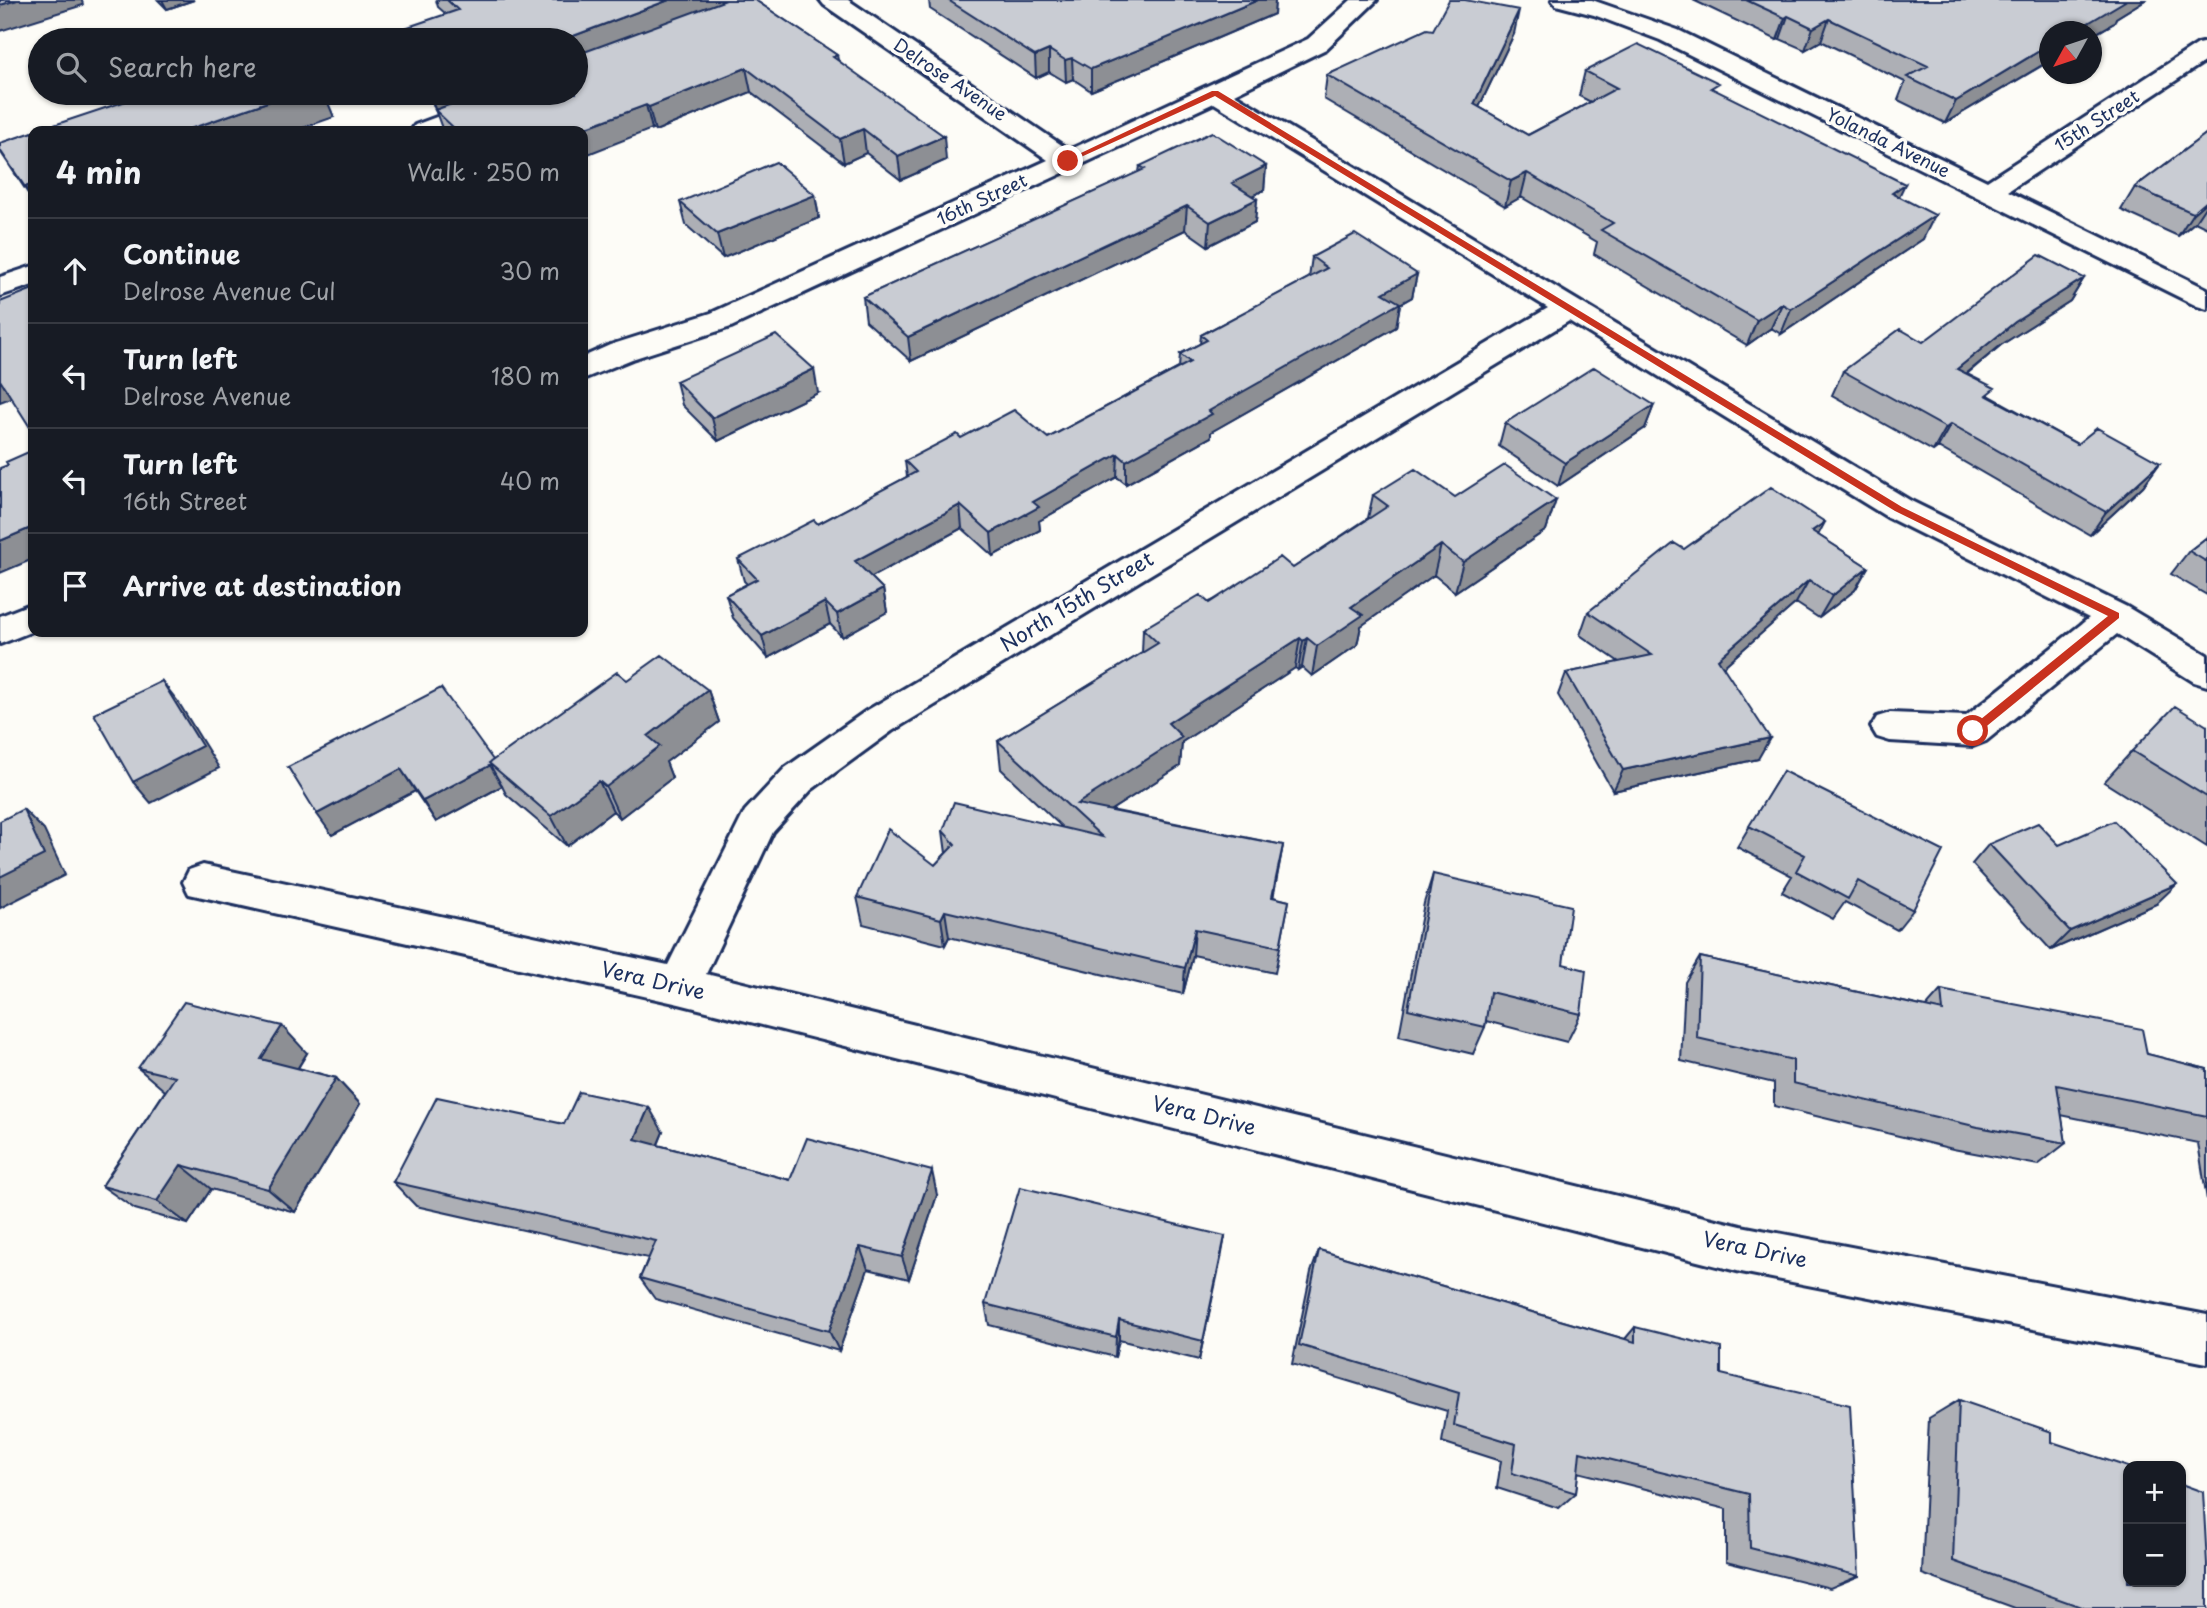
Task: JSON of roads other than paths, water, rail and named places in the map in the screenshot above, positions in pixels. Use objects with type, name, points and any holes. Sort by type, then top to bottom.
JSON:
[{"type":"street","name":"Delrose Avenue","points":[[832,0],[1068,161]]},
{"type":"street","name":"16th Street","points":[[588,367],[621,352],[721,320],[1215,93],[1317,44],[1365,0]]},
{"type":"street","name":"Yolanda Avenue","points":[[1564,0],[1602,10],[1669,35],[2207,300]]},
{"type":"street","name":"15th Street","points":[[1988,192],[2207,50]]},
{"type":"street","points":[[1215,93],[1899,509],[2115,616],[2207,672]]},
{"type":"street","points":[[437,126],[492,105]]},
{"type":"street","points":[[1,284],[28,276]]},
{"type":"street","name":"North 15th Street","points":[[679,986],[759,822],[798,779],[879,721],[1568,309]]},
{"type":"street","points":[[1890,727],[1973,731],[2115,616]]},
{"type":"street","points":[[0,631],[28,618]]},
{"type":"street","name":"Vera Drive","points":[[203,882],[679,986],[1741,1249],[2207,1339]]}]
